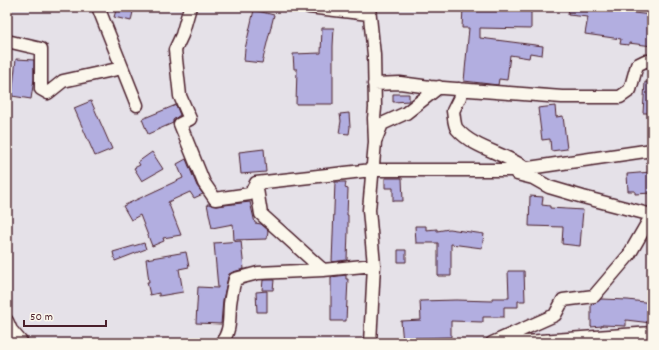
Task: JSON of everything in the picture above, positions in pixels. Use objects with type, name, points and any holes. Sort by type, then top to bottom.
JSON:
[{"type":"street","points":[[98,7],[137,105]]},
{"type":"street","points":[[190,7],[182,35],[175,50],[180,96],[190,119],[180,124],[204,183],[215,199],[250,194],[256,183]]},
{"type":"street","points":[[309,7],[369,10],[374,55],[375,142],[370,210],[374,265],[370,343]]},
{"type":"street","points":[[7,41],[41,49],[41,89],[48,93],[63,81],[122,68]]},
{"type":"street","points":[[374,84],[400,82],[430,87],[562,97],[620,97],[630,90],[637,65],[645,61],[652,61]]},
{"type":"street","points":[[375,142],[382,124],[406,113],[439,87]]},
{"type":"street","points":[[459,89],[460,97],[453,111],[456,128],[471,140],[495,153],[517,162],[520,169],[518,174],[533,178],[549,187],[652,215],[629,255],[594,296],[563,300],[555,315],[492,343]]},
{"type":"street","points":[[256,183],[372,170],[520,169],[652,150]]},
{"type":"street","points":[[256,183],[261,214],[323,270]]},
{"type":"street","points":[[221,343],[229,326],[230,304],[235,279],[258,273],[323,270],[374,265]]},
{"type":"street","points":[[8,327],[22,343]]},
{"type":"street","points":[[512,343],[652,334]]},
{"type":"building","points":[[117,7],[134,7],[131,21],[114,17]]},
{"type":"building","points":[[463,7],[531,7],[531,29],[480,28],[480,38],[543,46],[542,55],[530,53],[529,58],[510,55],[507,80],[499,79],[498,85],[464,81],[469,28],[462,28]]},
{"type":"building","points":[[569,7],[598,7],[618,10],[619,7],[634,7],[633,13],[652,15],[652,46],[629,43],[629,45],[620,44],[621,39],[585,34],[588,17],[568,15]]},
{"type":"building","points":[[254,10],[274,15],[262,63],[244,61],[245,49]]},
{"type":"building","points":[[322,28],[334,28],[333,104],[296,104],[297,69],[294,69],[293,54],[321,53]]},
{"type":"building","points":[[16,59],[34,60],[34,79],[31,99],[12,96]]},
{"type":"building","points":[[645,82],[652,83],[652,113],[643,113]]},
{"type":"building","points":[[393,94],[409,94],[409,101],[393,102]]},
{"type":"building","points":[[91,101],[112,149],[95,156],[74,108]]},
{"type":"building","points":[[176,105],[180,115],[173,120],[173,123],[148,134],[142,119]]},
{"type":"building","points":[[555,106],[556,117],[563,116],[567,149],[551,151],[550,139],[542,140],[538,108]]},
{"type":"building","points":[[349,113],[349,134],[339,133],[341,121],[340,114]]},
{"type":"building","points":[[264,149],[266,172],[241,174],[239,152]]},
{"type":"building","points":[[152,152],[163,169],[142,181],[134,168],[140,165],[138,162]]},
{"type":"building","points":[[186,159],[197,186],[203,194],[194,198],[190,192],[168,202],[181,235],[163,238],[164,241],[152,246],[140,215],[131,220],[123,206],[183,178],[177,164]]},
{"type":"building","points":[[651,172],[652,193],[635,194],[635,191],[628,191],[627,174]]},
{"type":"building","points":[[385,178],[402,178],[403,201],[393,201],[393,188],[385,188]]},
{"type":"building","points":[[335,182],[346,182],[345,188],[348,189],[347,260],[332,262]]},
{"type":"building","points":[[530,196],[543,197],[542,205],[550,206],[550,208],[583,210],[580,246],[562,244],[563,227],[529,226]]},
{"type":"building","points":[[250,202],[255,223],[261,224],[268,230],[267,239],[234,240],[233,224],[212,228],[207,204],[216,206]]},
{"type":"building","points":[[415,226],[426,226],[426,230],[437,229],[437,231],[449,229],[484,234],[482,248],[451,244],[451,276],[438,276],[438,243],[416,243]]},
{"type":"building","points":[[241,241],[244,269],[229,274],[223,300],[221,324],[196,323],[198,287],[218,288],[214,243]]},
{"type":"building","points":[[144,243],[146,249],[115,261],[113,252]]},
{"type":"building","points":[[398,250],[406,250],[406,262],[398,262]]},
{"type":"building","points":[[186,252],[189,267],[179,269],[183,292],[159,296],[159,293],[150,295],[147,282],[149,282],[146,259]]},
{"type":"building","points":[[508,271],[524,271],[525,301],[518,301],[518,307],[504,307],[504,317],[483,317],[483,322],[451,321],[451,337],[415,338],[416,343],[403,343],[401,321],[421,320],[420,301],[492,301],[492,298],[509,298]]},
{"type":"building","points":[[346,275],[346,279],[348,279],[346,321],[331,321],[331,277]]},
{"type":"building","points":[[263,280],[274,280],[273,290],[262,290]]},
{"type":"building","points":[[267,291],[267,312],[257,312],[256,292]]},
{"type":"building","points":[[601,299],[652,303],[651,323],[626,320],[626,326],[602,325],[591,327],[591,304]]}]
